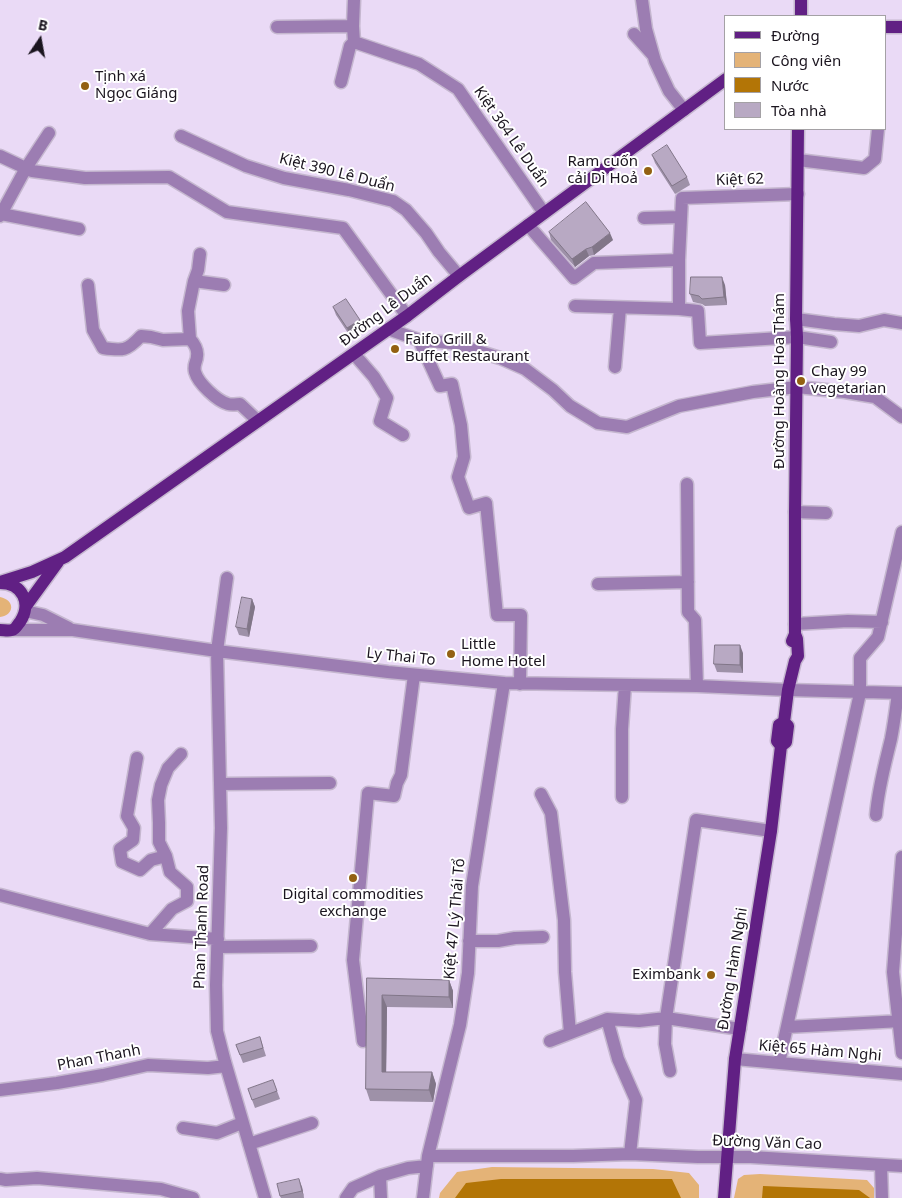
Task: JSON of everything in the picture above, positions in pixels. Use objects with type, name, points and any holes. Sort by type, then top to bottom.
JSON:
[{"type":"main road","points":[[801,0],[801,15]]},
{"type":"main road","points":[[887,27],[902,27]]},
{"type":"main road","name":"Đường Lê Duẩn","points":[[0,583],[60,560],[407,316],[724,80]]},
{"type":"main road","name":"Đường Hoàng Hoa Thám","points":[[788,690],[795,660],[798,656],[798,639],[795,629],[795,512],[798,337],[796,319],[798,130]]},
{"type":"main road","name":"Đường Lê Duẩn","points":[[13,630],[17,628],[23,618],[25,608],[60,560]]},
{"type":"main road","points":[[0,583],[10,584],[21,593],[25,608]]},
{"type":"main road","points":[[0,630],[13,630]]},
{"type":"main road","name":"Đường Hàm Nghi","points":[[724,1198],[735,1059],[771,831],[781,746],[777,741],[779,725],[784,722],[788,690]]},
{"type":"street","points":[[341,82],[350,46],[354,42],[354,0]]},
{"type":"street","points":[[642,0],[646,29],[654,56],[669,90],[684,110]]},
{"type":"street","points":[[277,27],[353,26]]},
{"type":"street","points":[[634,34],[654,56]]},
{"type":"street","name":"Kiệt 364 Lê Duẩn","points":[[354,42],[419,64],[458,89],[544,213]]},
{"type":"street","points":[[798,160],[864,168],[875,159],[878,130]]},
{"type":"street","points":[[49,133],[26,168],[0,215],[79,229]]},
{"type":"street","name":"Kiệt 390 Lê Duẩn","points":[[181,136],[246,166],[284,178],[349,190],[393,201],[406,210],[459,276]]},
{"type":"street","points":[[0,156],[32,171],[85,178],[169,177],[227,212],[343,228],[407,316]]},
{"type":"street","name":"Kiệt 62","points":[[681,218],[682,198],[798,194]]},
{"type":"street","points":[[644,218],[681,218],[678,309]]},
{"type":"street","points":[[528,225],[574,278],[594,263],[679,260]]},
{"type":"street","points":[[200,254],[188,310],[190,338],[196,348],[195,372],[199,380],[219,400],[228,404],[240,404],[258,421]]},
{"type":"street","points":[[194,281],[224,285]]},
{"type":"street","points":[[88,285],[93,330],[103,348],[119,350],[132,346],[141,336],[163,340],[190,338]]},
{"type":"street","points":[[575,306],[698,311],[700,343],[798,337],[831,342]]},
{"type":"street","points":[[615,367],[620,308]]},
{"type":"street","points":[[796,319],[859,326],[884,320],[902,323]]},
{"type":"street","points":[[388,329],[418,340],[451,343],[500,358],[525,370],[553,390],[570,406],[598,423],[627,427],[679,406],[753,392],[797,387],[875,397],[902,417]]},
{"type":"street","points":[[418,340],[440,386],[452,384],[462,425],[464,457],[458,477],[469,508],[486,503],[497,615],[521,615],[520,684]]},
{"type":"street","points":[[354,354],[374,377],[387,398],[380,420],[403,435]]},
{"type":"street","points":[[687,484],[688,612],[695,620],[697,686]]},
{"type":"street","points":[[795,512],[826,513]]},
{"type":"street","points":[[779,1063],[860,692],[860,658],[878,637],[902,532]]},
{"type":"street","name":"Phan Thanh Road","points":[[227,578],[217,651],[221,784],[216,984],[217,1031],[264,1198]]},
{"type":"street","points":[[598,584],[688,582]]},
{"type":"street","points":[[25,608],[73,630]]},
{"type":"street","points":[[795,629],[848,621],[882,622]]},
{"type":"street","points":[[13,630],[73,630]]},
{"type":"street","name":"Ly Thai To","points":[[73,630],[217,651],[414,675],[504,683],[697,686],[900,693]]},
{"type":"street","points":[[363,1041],[353,960],[368,793],[394,796],[396,783],[402,775],[414,675]]},
{"type":"street","name":"Kiệt 47 Lý Thái Tổ","points":[[423,1198],[428,1161],[460,1026],[468,973],[472,886],[504,683]]},
{"type":"street","points":[[622,797],[622,729],[625,685]]},
{"type":"street","points":[[876,815],[882,774],[900,693]]},
{"type":"street","points":[[150,934],[172,909],[188,901],[187,887],[170,872],[166,856],[158,842],[158,800],[161,785],[168,768],[181,754]]},
{"type":"street","points":[[137,758],[128,816],[134,828],[133,840],[120,850],[122,862],[140,870],[151,860],[166,856]]},
{"type":"street","points":[[221,784],[330,783]]},
{"type":"street","points":[[541,794],[551,813],[564,920],[565,972],[570,1033]]},
{"type":"street","points":[[670,1071],[665,1044],[666,1018],[696,820],[771,831]]},
{"type":"street","points":[[902,857],[893,972],[902,1053]]},
{"type":"street","points":[[0,895],[150,934],[218,943],[310,946]]},
{"type":"street","points":[[469,940],[498,941],[543,937]]},
{"type":"street","points":[[550,1041],[607,1020],[639,1021],[666,1018],[740,1028]]},
{"type":"street","points":[[607,1020],[618,1059],[636,1100],[630,1154]]},
{"type":"street","points":[[787,1027],[900,1022]]},
{"type":"street","name":"Kiệt 65 Hàm Nghi","points":[[735,1059],[902,1074]]},
{"type":"street","name":"Phan Thanh","points":[[4,1089],[57,1083],[148,1065],[208,1068],[226,1066]]},
{"type":"street","points":[[183,1128],[217,1133],[242,1123]]},
{"type":"street","points":[[249,1144],[312,1123]]},
{"type":"street","name":"Đường Văn Cao","points":[[346,1198],[352,1188],[380,1176],[428,1161],[630,1154],[751,1157],[902,1166]]},
{"type":"street","points":[[881,1165],[882,1198]]},
{"type":"street","points":[[380,1176],[381,1198]]},
{"type":"street","points":[[0,1179],[37,1178],[161,1189],[193,1198]]},
{"type":"green space","points":[[0,597],[11,604],[11,611],[5,616],[0,617]]},
{"type":"green space","points":[[492,1167],[653,1169],[689,1173],[699,1185],[699,1198],[439,1198],[440,1193],[457,1172]]},
{"type":"green space","points":[[760,1174],[867,1180],[874,1188],[874,1198],[734,1198],[738,1179],[744,1175]]},
{"type":"water","points":[[501,1179],[672,1179],[681,1198],[455,1198],[466,1183]]},
{"type":"water","points":[[763,1186],[859,1190],[870,1198],[762,1198]]},
{"type":"building","points":[[667,145],[687,177],[672,186],[652,155]]},
{"type":"building","points":[[586,202],[610,233],[572,259],[549,232]]},
{"type":"building","points":[[691,277],[722,277],[724,297],[702,299],[699,296],[690,294]]},
{"type":"building","points":[[346,299],[360,320],[347,328],[333,307]]},
{"type":"building","points":[[242,597],[252,599],[247,629],[236,627]]},
{"type":"building","points":[[715,645],[740,645],[740,665],[714,664]]},
{"type":"building","points":[[367,978],[449,980],[449,997],[382,995],[382,1072],[432,1072],[429,1090],[366,1089]]},
{"type":"building","points":[[260,1037],[263,1048],[240,1055],[236,1045]]},
{"type":"building","points":[[273,1080],[277,1091],[252,1100],[248,1089]]},
{"type":"building","points":[[299,1179],[302,1191],[280,1196],[277,1184]]},
{"type":"place","name":"Tịnh xá Ngọc Giáng","points":[[85,86]]},
{"type":"place","name":"Ram cuốn cải Dì Hoả","points":[[648,171]]},
{"type":"place","name":"Faifo Grill & Buffet Restaurant","points":[[395,349]]},
{"type":"place","name":"Chay 99 vegetarian","points":[[801,381]]},
{"type":"place","name":"Little Home Hotel","points":[[451,654]]},
{"type":"place","name":"Digital commodities exchange","points":[[353,878]]},
{"type":"place","name":"Eximbank","points":[[711,975]]}]
